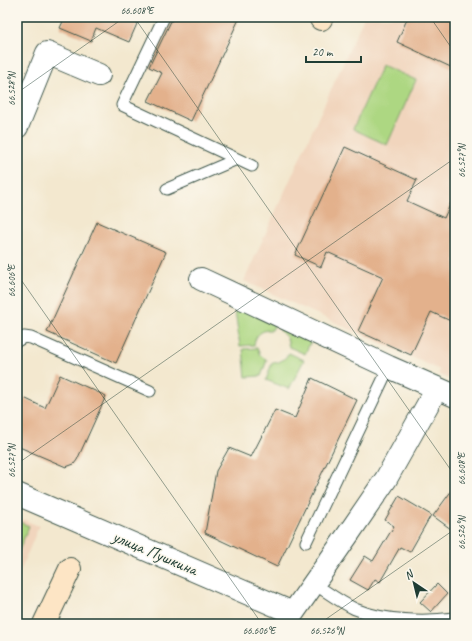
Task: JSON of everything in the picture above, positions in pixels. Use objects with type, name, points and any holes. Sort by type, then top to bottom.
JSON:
[{"type":"street","points":[[17,127],[47,53],[99,75]]},
{"type":"street","points":[[201,279],[446,392],[290,618]]},
{"type":"street","name":"улица Пушкина","points":[[17,494],[290,618]]},
{"type":"street","points":[[44,624],[70,569]]},
{"type":"lane","points":[[164,17],[122,105],[252,166]]},
{"type":"lane","points":[[167,189],[237,159]]},
{"type":"lane","points":[[17,341],[24,337],[31,338],[150,391]]},
{"type":"lane","points":[[306,542],[389,367]]},
{"type":"lane","points":[[313,583],[340,601],[371,614],[421,620],[455,618]]},
{"type":"shaded area","points":[[364,17],[455,17],[455,382],[438,374],[440,370],[244,281]]},
{"type":"shaded area","points":[[17,517],[39,526],[17,579]]},
{"type":"green space","points":[[382,65],[416,80],[387,145],[353,129]]},
{"type":"green space","points":[[234,303],[276,322],[272,330],[260,333],[256,338],[254,345],[240,346]]},
{"type":"green space","points":[[283,324],[313,337],[305,354],[289,347],[287,338],[280,331]]},
{"type":"green space","points":[[257,348],[260,355],[267,360],[261,376],[246,377],[243,349]]},
{"type":"green space","points":[[289,353],[304,360],[289,389],[266,380],[272,363],[282,360]]},
{"type":"green space","points":[[17,521],[29,526],[17,555]]},
{"type":"building","points":[[65,17],[140,17],[129,42],[96,28],[91,41],[60,28]]},
{"type":"building","points":[[173,17],[240,17],[191,121],[148,101],[162,73],[149,67]]},
{"type":"building","points":[[408,17],[455,17],[455,69],[397,42]]},
{"type":"building","points":[[345,147],[417,180],[407,201],[444,218],[455,194],[455,323],[431,312],[411,355],[358,331],[383,277],[327,252],[321,267],[295,255]]},
{"type":"building","points":[[97,222],[166,252],[116,363],[47,332]]},
{"type":"building","points":[[60,375],[106,396],[77,460],[74,464],[66,467],[17,446],[17,414],[24,398],[45,408]]},
{"type":"building","points":[[312,378],[357,400],[277,567],[205,533],[216,471],[229,448],[251,457],[275,410],[295,418]]},
{"type":"building","points":[[455,486],[455,532],[433,516]]},
{"type":"building","points":[[399,496],[431,515],[410,552],[400,547],[380,582],[375,579],[368,590],[350,580],[365,556],[373,561],[394,526],[385,520]]},
{"type":"building","points":[[437,584],[447,594],[431,612],[420,602]]}]
